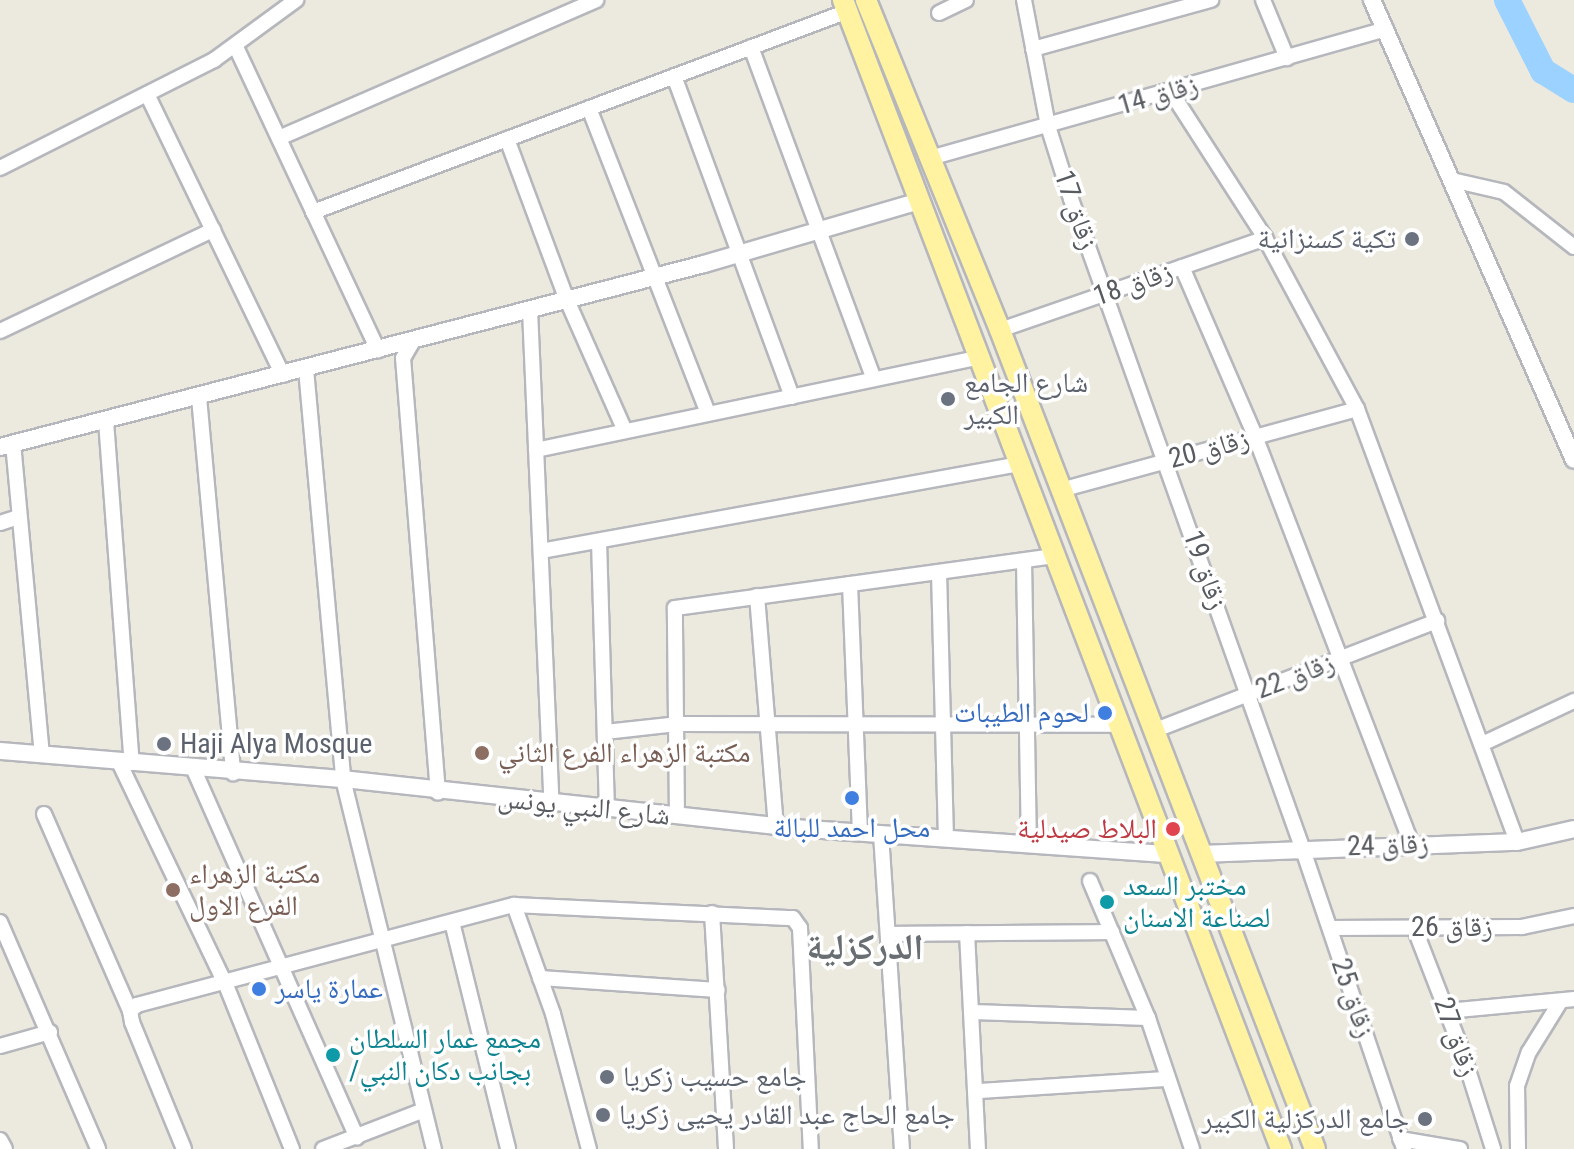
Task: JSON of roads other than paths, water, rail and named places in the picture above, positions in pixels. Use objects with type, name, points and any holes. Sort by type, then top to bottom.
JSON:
[{"type":"main road","points":[[866,0],[1000,330],[1315,1149]]},
{"type":"main road","points":[[846,5],[1281,1149]]},
{"type":"street","points":[[0,168],[236,47],[296,0]]},
{"type":"street","points":[[279,138],[596,0]]},
{"type":"street","points":[[939,13],[966,0]]},
{"type":"street","name":"زقاق 17","points":[[1024,0],[1048,126],[1106,294]]},
{"type":"street","points":[[1033,49],[1211,0]]},
{"type":"street","points":[[1263,0],[1287,58]]},
{"type":"street","points":[[1372,0],[1574,460]]},
{"type":"street","points":[[313,212],[751,47],[846,5]]},
{"type":"street","name":"زقاق 14","points":[[930,158],[1386,29]]},
{"type":"street","points":[[236,47],[378,350]]},
{"type":"street","points":[[751,47],[822,231],[874,379]]},
{"type":"street","points":[[674,76],[792,397]]},
{"type":"street","points":[[1171,92],[1265,238],[1357,409],[1517,842]]},
{"type":"street","points":[[147,94],[283,375]]},
{"type":"street","points":[[589,108],[708,414]]},
{"type":"street","points":[[507,139],[567,300],[625,431]]},
{"type":"street","points":[[1452,180],[1504,192],[1574,247]]},
{"type":"street","points":[[42,755],[18,517],[7,445],[530,310],[822,231],[920,201]]},
{"type":"street","points":[[0,331],[213,230]]},
{"type":"street","name":"زقاق 18","points":[[1000,330],[1265,238]]},
{"type":"street","points":[[1182,267],[1255,436],[1338,660],[1412,844]]},
{"type":"street","name":"زقاق 19","points":[[1106,294],[1302,847]]},
{"type":"street","points":[[530,310],[552,804]]},
{"type":"street","points":[[413,341],[403,358],[438,793]]},
{"type":"street","points":[[536,450],[980,357]]},
{"type":"street","points":[[306,369],[343,779],[434,1149]]},
{"type":"street","points":[[199,397],[233,773]]},
{"type":"street","name":"زقاق 20","points":[[1061,490],[1357,409]]},
{"type":"street","points":[[106,421],[126,763],[226,985],[292,1149]]},
{"type":"street","points":[[541,551],[1020,464]]},
{"type":"street","points":[[0,523],[18,517]]},
{"type":"street","points":[[599,541],[607,809]]},
{"type":"street","points":[[677,816],[675,608],[1056,556]]},
{"type":"street","points":[[1024,561],[1029,844]]},
{"type":"street","points":[[939,572],[946,838]]},
{"type":"street","points":[[850,584],[860,832]]},
{"type":"street","points":[[757,596],[776,826]]},
{"type":"street","name":"زقاق 22","points":[[1153,731],[1437,621]]},
{"type":"street","points":[[1482,744],[1574,701]]},
{"type":"street","points":[[605,732],[677,724],[1120,725]]},
{"type":"street","name":"شارع النبي يونس","points":[[0,751],[194,770],[343,779],[438,793],[776,826],[1169,854]]},
{"type":"street","points":[[194,770],[357,1137]]},
{"type":"street","points":[[44,814],[130,1011],[184,1149]]},
{"type":"street","name":"زقاق 24","points":[[1201,854],[1302,847],[1517,842],[1574,829]]},
{"type":"street","points":[[881,834],[902,1149]]},
{"type":"street","name":"زقاق 25","points":[[1302,847],[1402,1144]]},
{"type":"street","points":[[1090,881],[1148,1018],[1192,1149]]},
{"type":"street","points":[[130,1011],[137,1005],[226,985],[380,939],[514,905],[793,918],[800,928],[811,1149]]},
{"type":"street","points":[[514,905],[540,978],[589,1149]]},
{"type":"street","points":[[712,913],[726,1149]]},
{"type":"street","name":"زقاق 26","points":[[1330,928],[1522,927],[1574,916]]},
{"type":"street","points":[[0,922],[98,1149]]},
{"type":"street","points":[[452,922],[508,1149]]},
{"type":"street","name":"زقاق 27","points":[[1414,927],[1447,1011],[1493,1149]]},
{"type":"street","points":[[888,934],[1112,932]]},
{"type":"street","points":[[967,933],[979,1091],[978,1149]]},
{"type":"street","points":[[540,978],[718,990]]},
{"type":"street","points":[[1447,1011],[1567,1000]]},
{"type":"street","points":[[1518,1149],[1517,1086],[1529,1052],[1567,1000]]},
{"type":"street","points":[[973,1012],[1148,1018]]},
{"type":"street","points":[[0,1046],[50,1032]]},
{"type":"street","points":[[979,1091],[1166,1079]]},
{"type":"street","points":[[323,1149],[424,1110]]},
{"type":"street","points":[[0,1140],[5,1149]]},
{"type":"street","points":[[1402,1144],[1460,1149]]},
{"type":"waterway","points":[[1507,0],[1543,71],[1574,90]]},
{"type":"place","name":"تكية كسنزانية","points":[[1412,239]]},
{"type":"place","name":"شارع الجامع الكبير","points":[[948,399]]},
{"type":"place","name":"لحوم الطيبات","points":[[1105,713]]},
{"type":"place","name":"Haji Alya Mosque","points":[[164,744]]},
{"type":"place","name":"مكتبة الزهراء الفرع الثاني","points":[[482,753]]},
{"type":"place","name":"محل احمد للبالة","points":[[852,798]]},
{"type":"place","name":"البلاط صيدلية","points":[[1173,829]]},
{"type":"place","name":"مكتبة الزهراء الفرع الاول","points":[[173,890]]},
{"type":"place","name":"مختبر السعد لصناعة الاسنان","points":[[1107,902]]},
{"type":"place","name":"عمارة ياسر","points":[[259,989]]},
{"type":"place","name":"مجمع عمار السلطان /بجانب دكان النبي","points":[[333,1055]]},
{"type":"place","name":"جامع حسيب زكريا","points":[[607,1077]]},
{"type":"place","name":"جامع الحاج عبد القادر يحيى زكريا","points":[[603,1115]]},
{"type":"place","name":"جامع الدركزلية الكبير","points":[[1425,1119]]},
{"type":"district","name":"الدركزلية","points":[[865,948]]}]
